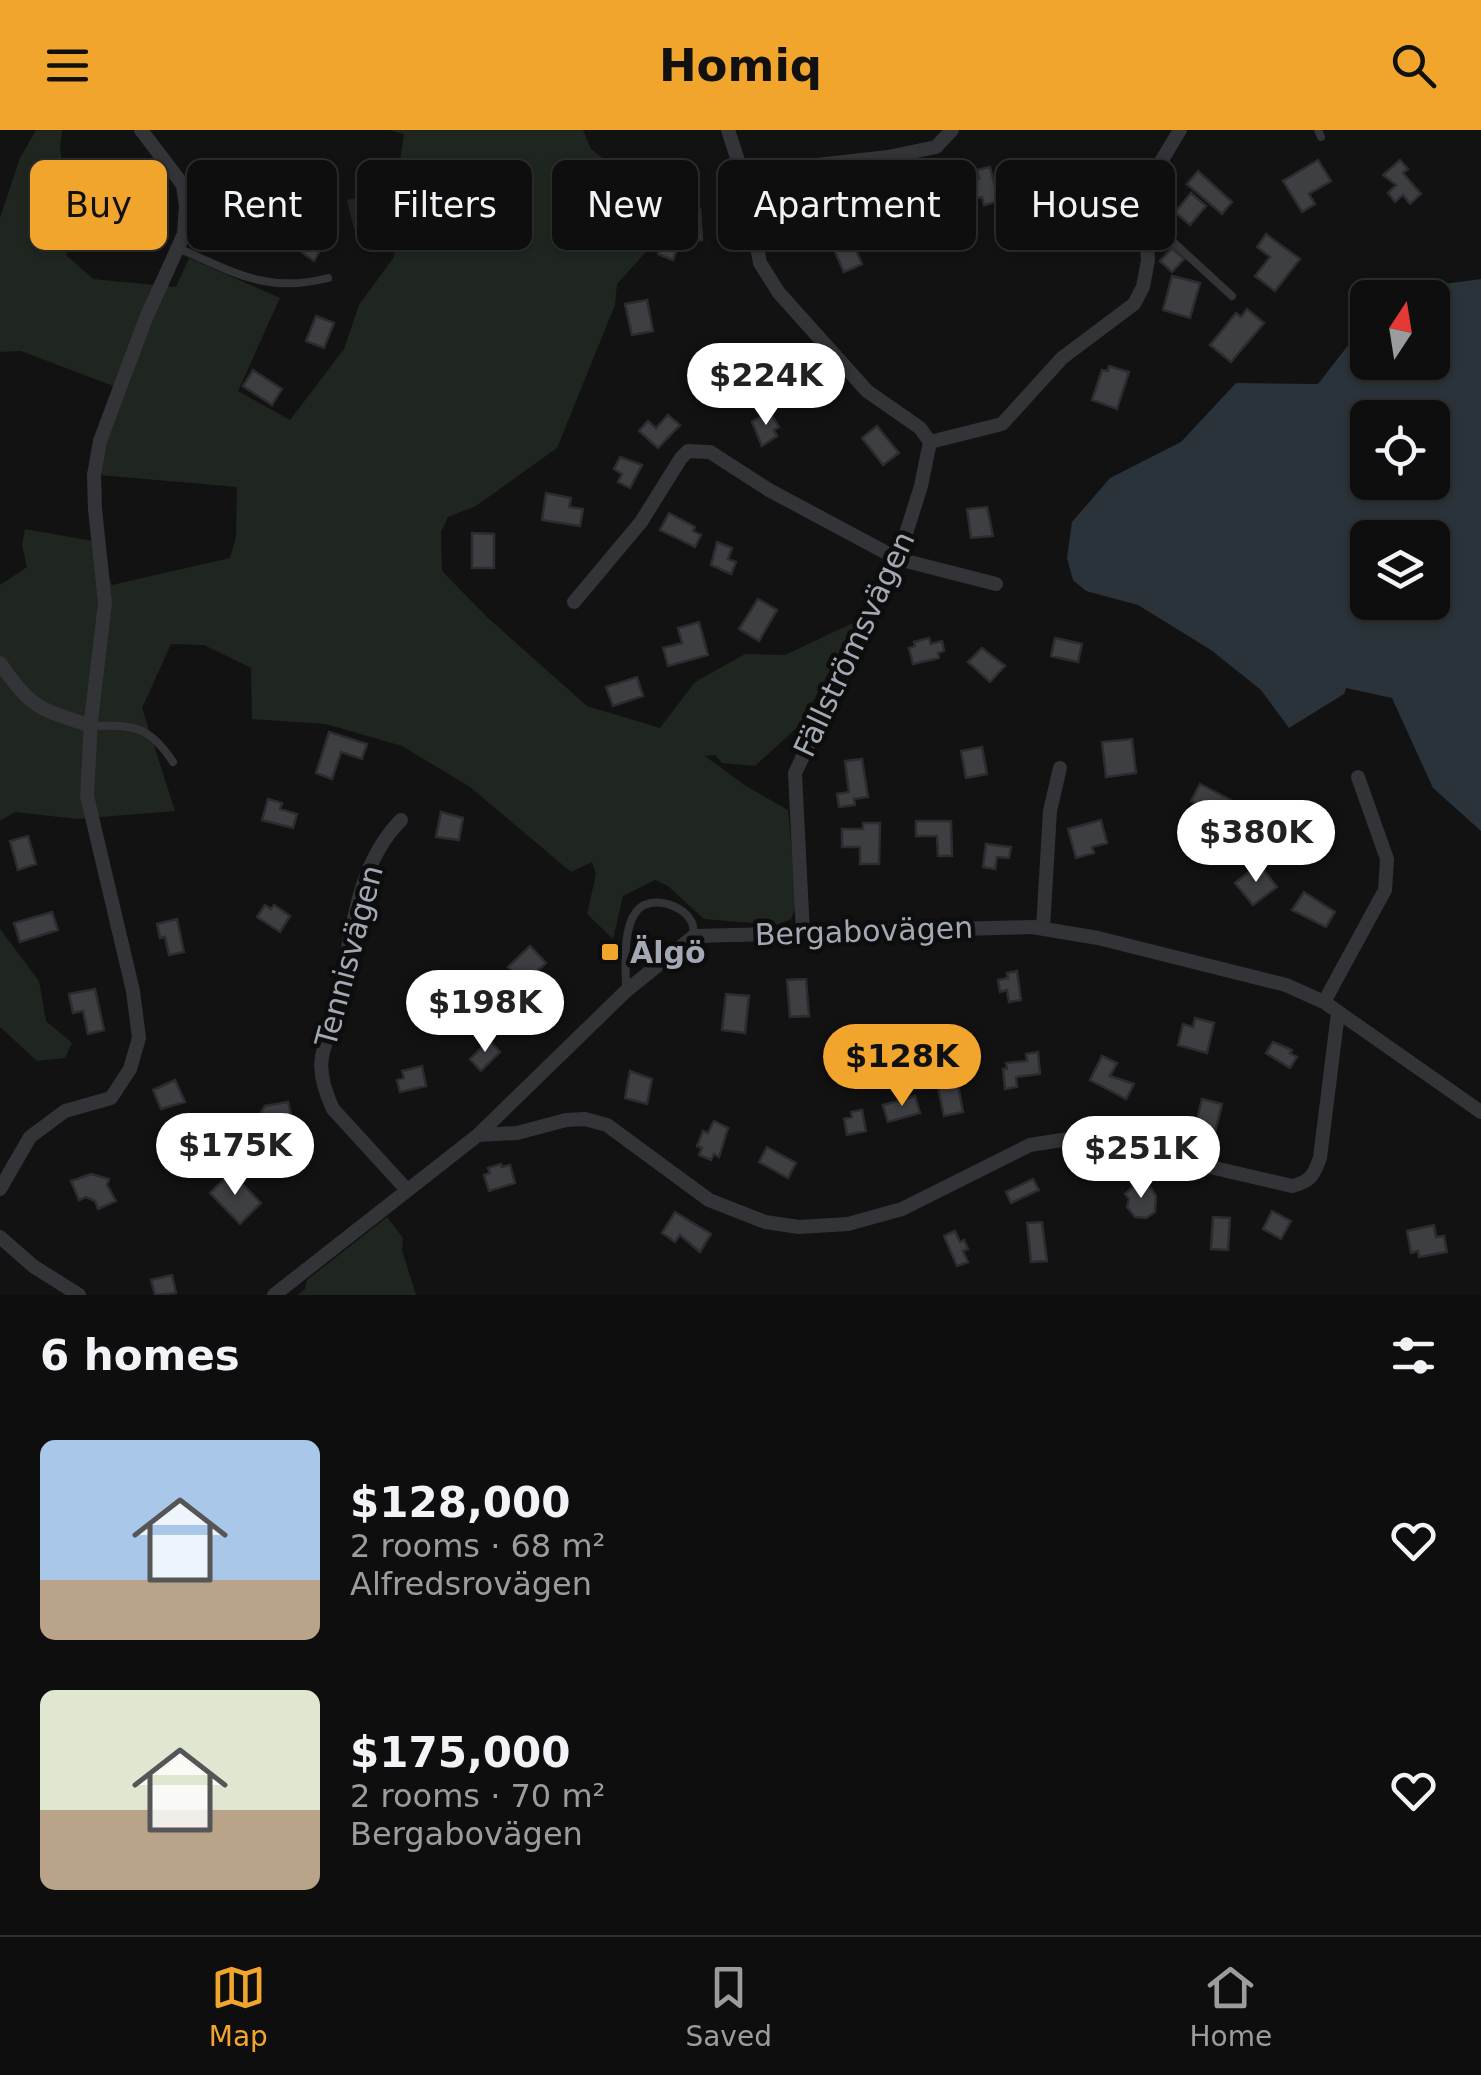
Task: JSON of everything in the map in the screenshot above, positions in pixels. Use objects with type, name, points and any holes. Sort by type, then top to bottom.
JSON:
[{"type":"street","points":[[0,1188],[30,1137],[66,1111],[110,1098],[130,1069],[139,1038],[133,991],[87,796],[105,604],[95,509],[94,475],[100,440],[146,318],[184,234],[186,206],[182,185],[141,130]]},
{"type":"street","points":[[728,130],[737,160]]},
{"type":"street","points":[[861,160],[936,147],[952,130]]},
{"type":"street","points":[[1162,160],[1180,130]]},
{"type":"street","points":[[758,250],[760,262],[779,293],[867,391],[920,428],[930,442],[1002,424],[1062,358],[1134,304],[1143,287],[1147,250]]},
{"type":"street","name":"Fällströmsvägen","points":[[803,934],[794,773],[898,559],[922,486],[930,442]]},
{"type":"street","points":[[574,602],[640,522],[680,458],[698,449],[725,459],[768,490],[898,559],[996,584]]},
{"type":"street","points":[[0,662],[16,687],[38,708],[91,726]]},
{"type":"street","points":[[1043,928],[1050,811],[1060,768]]},
{"type":"street","points":[[1324,1002],[1385,890],[1388,859],[1358,777]]},
{"type":"street","name":"Tennisvägen","points":[[401,820],[381,840],[366,878],[321,1060],[326,1094],[333,1109],[407,1190]]},
{"type":"street","name":"Bergabovägen","points":[[694,936],[1043,928],[1098,938],[1286,985],[1324,1002],[1481,1112]]},
{"type":"street","points":[[274,1295],[478,1135],[626,991],[694,936]]},
{"type":"street","points":[[478,1135],[517,1134],[566,1120],[607,1126],[709,1200],[765,1222],[798,1227],[848,1224],[902,1209],[1030,1145],[1081,1136],[1292,1186],[1314,1176],[1320,1158],[1338,1013]]},
{"type":"street","points":[[0,1237],[33,1266],[79,1295]]},
{"type":"lane","points":[[1175,244],[1232,296]]},
{"type":"lane","points":[[178,248],[260,282],[290,284],[328,278]]},
{"type":"lane","points":[[91,726],[123,725],[151,732],[174,762]]},
{"type":"lane","points":[[626,991],[628,938],[634,914],[644,904],[660,902],[677,908],[691,920],[694,936]]},
{"type":"shaded area","points":[[36,130],[62,130],[62,160],[30,160],[30,250],[69,250],[66,255],[93,279],[176,287],[189,258],[280,298],[238,391],[290,420],[344,349],[359,305],[394,257],[395,250],[532,250],[532,160],[400,160],[404,134],[389,130],[583,130],[591,149],[605,160],[552,160],[552,250],[647,250],[617,284],[615,305],[557,448],[476,506],[448,517],[441,532],[442,571],[487,617],[587,706],[660,728],[695,682],[745,654],[785,655],[857,621],[800,725],[755,766],[722,763],[715,755],[705,756],[788,810],[797,905],[791,919],[776,925],[704,919],[668,886],[655,880],[623,896],[613,939],[587,914],[596,874],[592,862],[571,872],[470,787],[402,746],[326,724],[252,719],[251,668],[204,645],[171,644],[142,708],[175,811],[77,819],[15,812],[0,821],[0,585],[27,567],[22,545],[25,529],[93,541],[112,585],[230,558],[236,536],[237,487],[99,475],[105,441],[124,390],[21,351],[0,352],[0,218],[20,158]]},
{"type":"shaded area","points":[[357,198],[357,228],[354,229],[347,200]]},
{"type":"shaded area","points":[[1481,279],[1481,831],[1433,788],[1392,698],[1346,688],[1344,694],[1289,728],[1261,690],[1211,650],[1138,605],[1086,591],[1073,580],[1067,558],[1072,522],[1110,478],[1181,442],[1236,383],[1318,384],[1350,343],[1350,380],[1450,380],[1450,283]]},
{"type":"shaded area","points":[[0,929],[39,981],[46,1021],[72,1043],[65,1058],[37,1061],[0,1027]]},
{"type":"shaded area","points":[[387,1217],[403,1238],[402,1250],[416,1295],[297,1295],[305,1289],[307,1280]]},
{"type":"building","points":[[1318,160],[1331,181],[1309,194],[1315,204],[1302,212],[1283,181]]},
{"type":"building","points":[[1400,160],[1408,169],[1403,173],[1421,194],[1410,204],[1403,195],[1395,202],[1388,193],[1396,185],[1383,175]]},
{"type":"building","points":[[990,167],[996,202],[984,205],[982,197],[976,198],[977,170]]},
{"type":"building","points":[[1198,171],[1232,202],[1222,214],[1187,184]]},
{"type":"building","points":[[1191,193],[1206,206],[1190,225],[1175,212]]},
{"type":"building","points":[[700,209],[702,240],[698,240]]},
{"type":"building","points":[[1266,234],[1300,259],[1275,291],[1255,276],[1270,257],[1257,247]]},
{"type":"building","points":[[299,250],[320,250],[314,261]]},
{"type":"building","points":[[660,250],[676,250],[673,260],[658,254]]},
{"type":"building","points":[[834,250],[856,250],[862,264],[844,272]]},
{"type":"building","points":[[1170,250],[1184,259],[1172,272],[1160,261]]},
{"type":"building","points":[[1172,276],[1200,283],[1190,318],[1163,310]]},
{"type":"building","points":[[647,300],[653,331],[632,335],[625,304]]},
{"type":"building","points":[[1247,309],[1264,323],[1231,362],[1210,345],[1236,313],[1241,317]]},
{"type":"building","points":[[316,316],[334,323],[324,348],[306,341]]},
{"type":"building","points":[[1109,366],[1129,372],[1117,409],[1092,400],[1102,370],[1108,371]]},
{"type":"building","points":[[253,370],[282,389],[272,405],[243,386]]},
{"type":"building","points":[[769,411],[779,427],[774,430],[777,436],[762,446],[752,422]]},
{"type":"building","points":[[668,415],[680,425],[658,448],[639,431],[648,421],[656,428]]},
{"type":"building","points":[[877,426],[899,453],[883,465],[862,438]]},
{"type":"building","points":[[620,457],[642,465],[630,488],[618,482],[622,474],[614,469]]},
{"type":"building","points":[[546,493],[571,498],[569,507],[583,509],[580,526],[542,520]]},
{"type":"building","points":[[987,507],[993,536],[971,538],[967,509]]},
{"type":"building","points":[[669,513],[695,527],[693,531],[701,535],[695,547],[660,530]]},
{"type":"building","points":[[472,533],[494,534],[494,568],[472,568]]},
{"type":"building","points":[[717,542],[732,548],[728,559],[736,562],[731,574],[711,565]]},
{"type":"building","points":[[758,599],[777,610],[759,641],[739,629]]},
{"type":"building","points":[[699,622],[708,655],[668,666],[663,648],[682,643],[678,628]]},
{"type":"building","points":[[929,638],[931,644],[942,641],[944,651],[938,653],[939,658],[913,664],[909,648],[915,646],[914,642]]},
{"type":"building","points":[[1055,638],[1082,644],[1078,662],[1051,656]]},
{"type":"building","points":[[982,648],[1005,666],[990,682],[968,662]]},
{"type":"building","points":[[637,677],[643,696],[613,706],[606,687]]},
{"type":"building","points":[[329,732],[367,744],[362,759],[341,752],[332,779],[316,773]]},
{"type":"building","points":[[1132,739],[1136,773],[1106,777],[1102,742]]},
{"type":"building","points":[[982,747],[987,774],[966,778],[961,751]]},
{"type":"building","points":[[862,759],[868,797],[854,799],[855,805],[839,807],[837,794],[849,792],[845,761]]},
{"type":"building","points":[[1200,784],[1231,800],[1222,818],[1191,801]]},
{"type":"building","points":[[268,799],[282,803],[280,809],[297,814],[293,828],[262,820]]},
{"type":"building","points":[[1291,809],[1304,830],[1276,846],[1264,825]]},
{"type":"building","points":[[441,812],[463,818],[459,840],[436,837]]},
{"type":"building","points":[[1101,820],[1107,843],[1092,847],[1094,853],[1076,858],[1068,829]]},
{"type":"building","points":[[916,821],[951,821],[952,856],[938,856],[937,836],[916,836]]},
{"type":"building","points":[[863,823],[880,823],[879,864],[860,864],[860,847],[842,847],[842,829],[863,829]]},
{"type":"building","points":[[28,836],[36,864],[18,870],[10,841]]},
{"type":"building","points":[[986,844],[1011,847],[1009,858],[997,857],[995,869],[983,867]]},
{"type":"building","points":[[1259,864],[1277,887],[1253,905],[1235,883]]},
{"type":"building","points":[[1304,892],[1335,912],[1326,927],[1292,910]]},
{"type":"building","points":[[265,905],[271,909],[274,905],[290,916],[280,932],[257,917]]},
{"type":"building","points":[[52,912],[58,930],[20,942],[14,923]]},
{"type":"building","points":[[177,919],[184,952],[169,955],[157,924]]},
{"type":"building","points":[[530,946],[546,963],[524,984],[508,967]]},
{"type":"building","points":[[1017,971],[1021,1000],[1009,1002],[1007,990],[1000,992],[998,980]]},
{"type":"building","points":[[806,979],[809,1016],[790,1017],[787,980]]},
{"type":"building","points":[[95,989],[104,1030],[88,1034],[83,1011],[73,1013],[69,994]]},
{"type":"building","points":[[726,994],[749,996],[745,1033],[722,1030]]},
{"type":"building","points":[[521,1006],[537,1022],[527,1032],[511,1016]]},
{"type":"building","points":[[1195,1018],[1214,1023],[1207,1053],[1178,1045],[1183,1024],[1193,1027]]},
{"type":"building","points":[[489,1040],[500,1052],[481,1071],[470,1059]]},
{"type":"building","points":[[1273,1042],[1292,1050],[1290,1053],[1297,1057],[1290,1068],[1266,1053]]},
{"type":"building","points":[[1038,1052],[1040,1074],[1016,1077],[1017,1087],[1005,1089],[1006,1063],[1027,1061],[1026,1054]]},
{"type":"building","points":[[1102,1056],[1117,1063],[1110,1076],[1134,1084],[1126,1099],[1090,1080]]},
{"type":"building","points":[[422,1066],[426,1086],[400,1092],[397,1080],[404,1078],[402,1071]]},
{"type":"building","points":[[630,1071],[652,1079],[647,1104],[625,1098]]},
{"type":"building","points":[[957,1079],[963,1112],[944,1116],[937,1083]]},
{"type":"building","points":[[175,1080],[185,1102],[161,1109],[153,1090]]},
{"type":"building","points":[[915,1096],[920,1113],[888,1122],[883,1105]]},
{"type":"building","points":[[1202,1099],[1222,1104],[1215,1132],[1195,1128]]},
{"type":"building","points":[[288,1102],[291,1115],[271,1119],[259,1137],[249,1131],[265,1106]]},
{"type":"building","points":[[862,1110],[866,1131],[847,1135],[844,1119],[852,1117],[851,1112]]},
{"type":"building","points":[[714,1121],[728,1128],[719,1157],[714,1154],[711,1160],[699,1155],[702,1148],[697,1146],[703,1131],[708,1133]]},
{"type":"building","points":[[767,1147],[796,1163],[788,1178],[759,1162]]},
{"type":"building","points":[[510,1165],[515,1183],[489,1191],[484,1175],[490,1173],[488,1168]]},
{"type":"building","points":[[231,1172],[261,1203],[240,1224],[210,1193]]},
{"type":"building","points":[[91,1174],[109,1179],[107,1185],[116,1201],[98,1209],[95,1201],[86,1197],[79,1200],[71,1181]]},
{"type":"building","points":[[1033,1179],[1039,1190],[1011,1203],[1006,1192]]},
{"type":"building","points":[[1135,1185],[1151,1188],[1156,1196],[1155,1212],[1146,1218],[1135,1217],[1127,1207],[1129,1199],[1125,1194]]},
{"type":"building","points":[[1272,1211],[1291,1221],[1281,1239],[1263,1229]]},
{"type":"building","points":[[675,1212],[711,1234],[700,1252],[680,1235],[675,1242],[662,1233]]},
{"type":"building","points":[[1213,1217],[1230,1218],[1228,1250],[1211,1249]]},
{"type":"building","points":[[1042,1222],[1047,1261],[1031,1262],[1027,1223]]},
{"type":"building","points":[[1434,1225],[1436,1237],[1444,1236],[1447,1252],[1419,1257],[1418,1251],[1411,1253],[1407,1231]]},
{"type":"building","points":[[955,1231],[968,1249],[963,1251],[968,1262],[957,1266],[944,1236]]},
{"type":"building","points":[[172,1275],[176,1293],[155,1295],[151,1280]]},
{"type":"place","name":"Älgö","points":[[610,952]]}]
